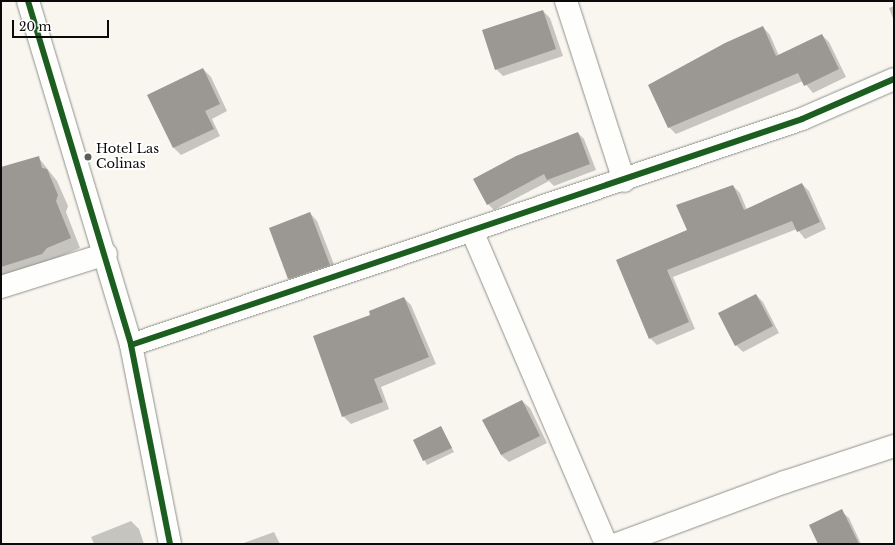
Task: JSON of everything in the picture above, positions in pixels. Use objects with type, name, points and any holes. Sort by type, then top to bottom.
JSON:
[{"type":"street","points":[[28,1],[106,254],[131,345],[170,544]]},
{"type":"street","points":[[566,1],[624,181]]},
{"type":"street","points":[[131,345],[624,181],[802,119],[894,79]]},
{"type":"street","points":[[472,231],[606,544]]},
{"type":"street","points":[[1,287],[106,254]]},
{"type":"street","points":[[617,544],[792,480],[894,446]]},
{"type":"building","points":[[543,10],[556,49],[495,70],[482,30]]},
{"type":"building","points":[[763,26],[776,56],[822,34],[839,69],[804,86],[798,73],[668,128],[648,85],[725,43]]},
{"type":"building","points":[[203,68],[220,104],[205,111],[214,129],[173,148],[147,95]]},
{"type":"building","points":[[578,132],[590,164],[547,180],[544,174],[487,205],[473,179],[516,156]]},
{"type":"building","points":[[39,156],[42,168],[47,169],[58,195],[56,201],[71,238],[47,248],[42,254],[1,267],[1,167]]},
{"type":"building","points":[[802,183],[820,222],[797,232],[792,221],[667,270],[689,322],[649,339],[616,260],[687,230],[676,205],[733,185],[744,210]]},
{"type":"building","points":[[310,212],[330,265],[288,279],[269,228]]},
{"type":"building","points":[[756,294],[773,326],[735,346],[718,313]]},
{"type":"building","points":[[404,297],[429,357],[374,379],[383,402],[342,417],[313,336],[370,315],[369,311]]},
{"type":"building","points":[[522,400],[540,436],[501,455],[482,420]]},
{"type":"building","points":[[441,426],[452,448],[423,461],[413,440]]},
{"type":"building","points":[[842,509],[859,544],[818,544],[809,525]]},
{"type":"cycle path","points":[[28,1],[131,345],[170,544]]},
{"type":"cycle path","points":[[131,345],[802,119],[894,79]]},
{"type":"place","name":"Hotel Las Colinas","points":[[88,157]]}]
